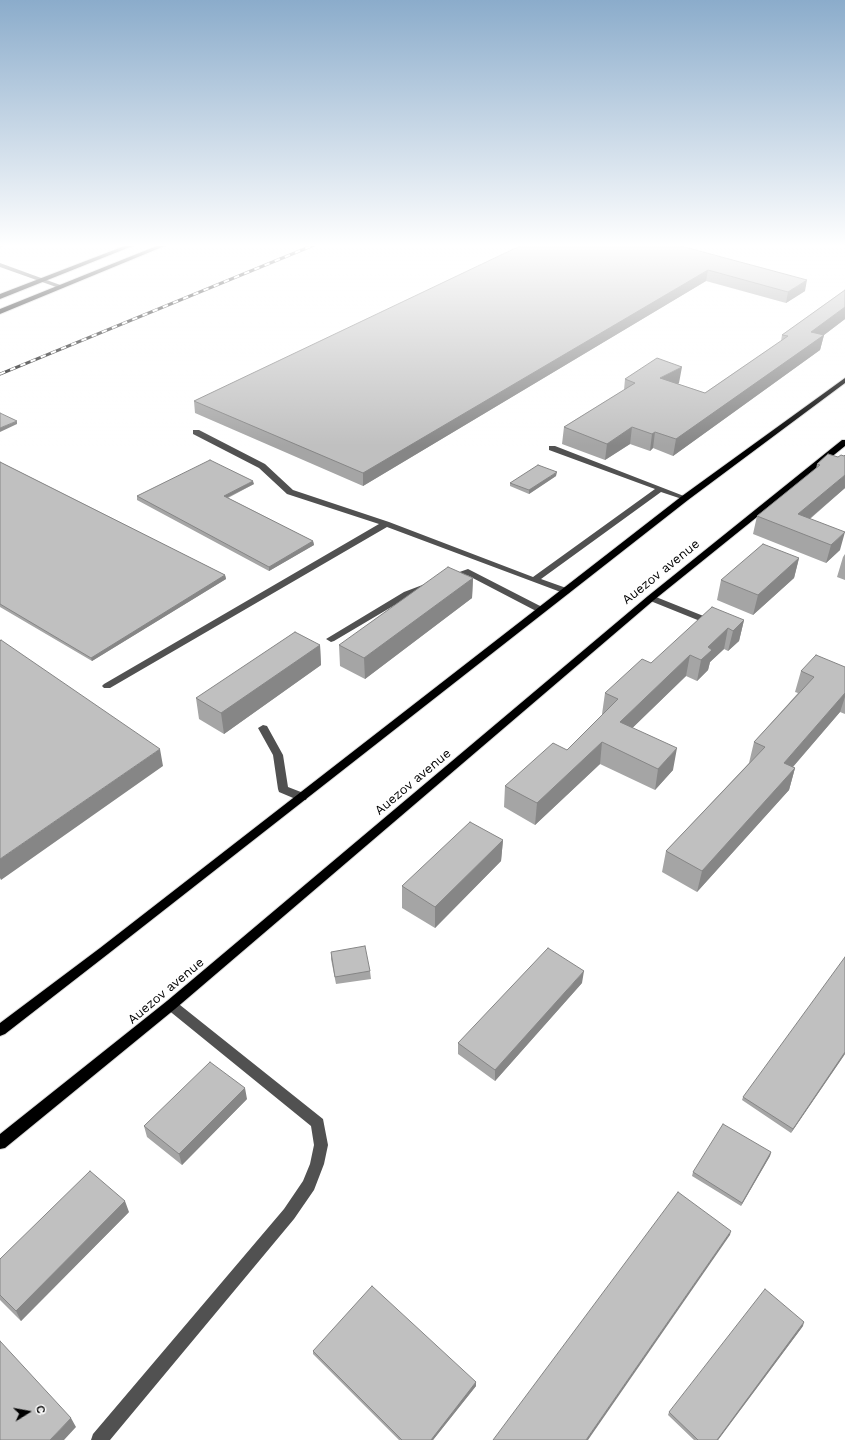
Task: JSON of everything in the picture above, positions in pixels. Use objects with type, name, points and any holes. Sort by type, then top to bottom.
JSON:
[{"type":"main road","points":[[0,1030],[685,498],[845,380]]},
{"type":"main road","name":"Auezov avenue","points":[[0,1143],[171,1005],[651,598],[845,442]]},
{"type":"street","points":[[196,432],[262,466],[290,492],[386,524],[566,591]]},
{"type":"street","points":[[552,448],[685,498]]},
{"type":"street","points":[[534,580],[660,489]]},
{"type":"street","points":[[107,686],[386,524]]},
{"type":"street","points":[[331,639],[407,594],[468,572],[541,610]]},
{"type":"street","points":[[651,598],[708,620]]},
{"type":"street","points":[[263,728],[278,755],[283,789],[302,796]]},
{"type":"street","points":[[99,1440],[289,1214],[309,1185],[317,1164],[321,1145],[318,1122],[171,1005]]},
{"type":"building","points":[[381,312],[636,312],[363,473],[194,401]]},
{"type":"building","points":[[814,312],[838,312],[811,332],[824,335],[676,439],[655,432],[652,434],[632,427],[607,444],[564,427],[635,383],[625,379],[657,358],[682,367],[660,378],[705,393],[788,336],[782,335]]},
{"type":"building","points":[[0,413],[17,421],[0,428]]},
{"type":"building","points":[[828,454],[838,457],[845,455],[845,475],[798,514],[845,532],[831,545],[757,516],[820,465],[817,464]]},
{"type":"building","points":[[210,460],[253,481],[224,496],[313,541],[269,567],[137,496]]},
{"type":"building","points":[[0,462],[225,575],[91,658],[0,604]]},
{"type":"building","points":[[538,465],[557,472],[529,490],[510,483]]},
{"type":"building","points":[[763,544],[799,558],[758,595],[721,580]]},
{"type":"building","points":[[448,567],[473,578],[364,658],[339,645]]},
{"type":"building","points":[[712,607],[744,620],[733,631],[728,628],[708,647],[712,650],[701,660],[690,655],[620,722],[677,748],[658,769],[602,742],[537,803],[505,786],[553,743],[567,750],[618,699],[605,693],[642,659],[651,663]]},
{"type":"building","points":[[295,632],[320,645],[221,713],[196,698]]},
{"type":"building","points":[[1,640],[160,749],[0,859],[0,641]]},
{"type":"building","points":[[816,655],[845,667],[845,693],[784,763],[795,768],[702,871],[666,851],[765,747],[754,742],[814,677],[801,671]]},
{"type":"building","points":[[470,822],[503,840],[435,907],[402,886]]},
{"type":"building","points":[[365,946],[370,971],[335,977],[331,952]]},
{"type":"building","points":[[548,948],[584,971],[495,1070],[458,1043]]},
{"type":"building","points":[[845,957],[845,1052],[793,1129],[743,1097]]},
{"type":"building","points":[[210,1062],[245,1088],[179,1154],[144,1126]]},
{"type":"building","points":[[723,1124],[771,1152],[742,1203],[693,1172]]},
{"type":"building","points":[[90,1171],[125,1201],[16,1311],[0,1295],[0,1259]]},
{"type":"building","points":[[678,1192],[731,1231],[586,1440],[493,1440]]},
{"type":"building","points":[[372,1286],[476,1382],[431,1440],[402,1440],[313,1351]]},
{"type":"building","points":[[765,1289],[804,1322],[717,1440],[698,1440],[669,1412]]},
{"type":"building","points":[[0,1341],[71,1418],[50,1440],[0,1440]]},
{"type":"railway","points":[[0,374],[150,312]]}]
